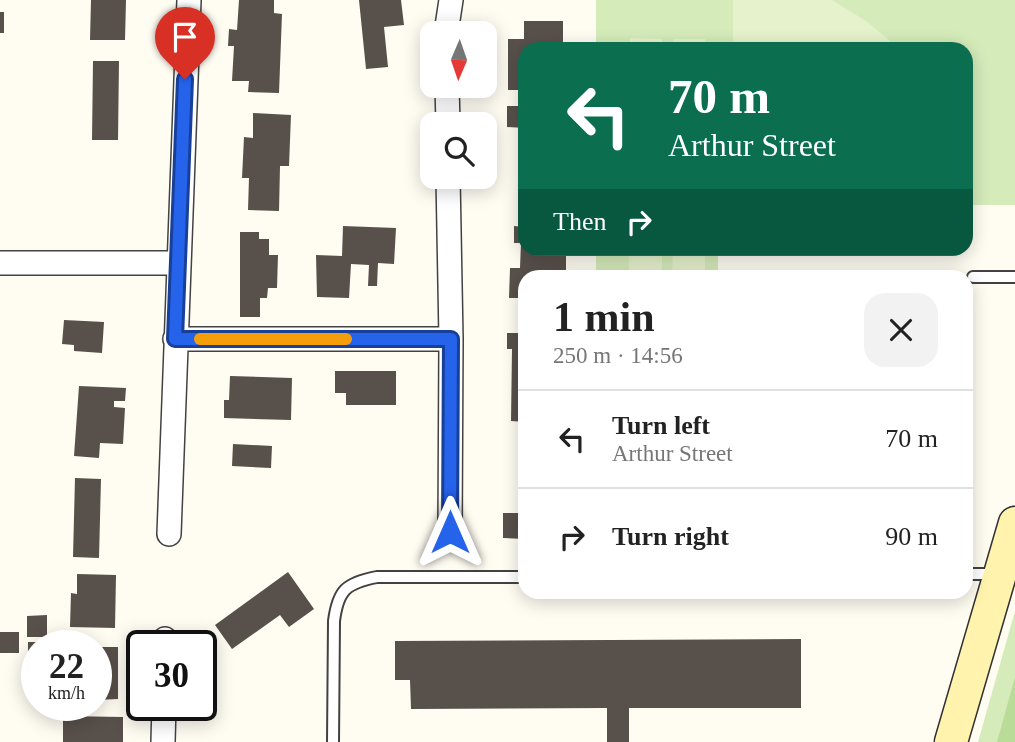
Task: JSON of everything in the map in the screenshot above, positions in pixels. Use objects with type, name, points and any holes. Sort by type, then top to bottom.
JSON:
[{"type":"main road","points":[[951,742],[1015,523]]},
{"type":"street","points":[[169,534],[189,0]]},
{"type":"street","points":[[448,21],[451,0]]},
{"type":"street","points":[[449,189],[450,532]]},
{"type":"street","points":[[0,263],[178,263]]},
{"type":"street","points":[[175,339],[451,339]]},
{"type":"street","points":[[163,742],[164,721]]},
{"type":"lane","points":[[973,277],[1015,277]]},
{"type":"lane","points":[[973,575],[1000,574]]},
{"type":"lane","points":[[333,742],[334,621],[340,594],[361,580],[377,577],[518,577]]},
{"type":"green space","points":[[596,0],[1015,0],[1015,205],[973,205],[973,42],[596,42]]},
{"type":"green space","points":[[733,0],[832,0],[866,21],[890,42],[733,42]]},
{"type":"green space","points":[[630,38],[662,39],[662,42],[630,42]]},
{"type":"green space","points":[[673,39],[705,39],[705,42],[673,42]]},
{"type":"green space","points":[[596,256],[718,256],[718,270],[596,270]]},
{"type":"green space","points":[[629,256],[662,256],[662,270],[629,270]]},
{"type":"green space","points":[[673,256],[705,256],[705,270],[672,270]]},
{"type":"green space","points":[[1015,611],[1015,742],[978,742]]},
{"type":"green space","points":[[1015,677],[1015,742],[997,742]]},
{"type":"building","points":[[91,0],[126,0],[125,40],[90,40]]},
{"type":"building","points":[[239,0],[274,0],[274,13],[282,14],[279,93],[248,92],[249,81],[232,81],[234,46],[228,46],[229,29],[237,30]]},
{"type":"building","points":[[359,0],[401,0],[404,25],[384,27],[388,67],[366,69]]},
{"type":"building","points":[[0,12],[4,12],[4,33],[0,33]]},
{"type":"building","points":[[524,21],[563,21],[563,42],[518,42],[518,90],[508,90],[508,39],[524,39]]},
{"type":"building","points":[[93,61],[119,61],[118,140],[92,140]]},
{"type":"building","points":[[507,106],[518,106],[518,128],[507,127]]},
{"type":"building","points":[[253,113],[291,115],[289,166],[280,166],[279,211],[248,210],[249,178],[242,178],[244,137],[253,138]]},
{"type":"building","points":[[343,226],[396,228],[394,264],[378,263],[377,286],[368,286],[369,265],[351,264],[349,298],[317,297],[316,255],[342,256]]},
{"type":"building","points":[[514,226],[518,226],[518,243],[514,243]]},
{"type":"building","points":[[240,232],[259,232],[259,239],[269,239],[269,255],[278,255],[277,288],[268,288],[267,298],[260,298],[260,317],[240,317]]},
{"type":"building","points":[[520,256],[566,256],[566,270],[518,270],[518,298],[509,298],[510,268],[520,268]]},
{"type":"building","points":[[64,320],[104,322],[102,353],[74,351],[74,345],[62,344]]},
{"type":"building","points":[[507,333],[518,333],[518,422],[511,421],[512,349],[507,349]]},
{"type":"building","points":[[335,371],[396,371],[396,405],[346,405],[346,393],[335,393]]},
{"type":"building","points":[[230,376],[292,378],[291,420],[224,418],[224,400],[229,400]]},
{"type":"building","points":[[79,386],[126,388],[125,401],[114,401],[114,407],[125,408],[123,444],[100,443],[99,458],[74,456]]},
{"type":"building","points":[[233,444],[272,446],[271,468],[232,466]]},
{"type":"building","points":[[75,478],[101,479],[99,558],[73,557]]},
{"type":"building","points":[[503,513],[518,513],[518,539],[503,538]]},
{"type":"building","points":[[288,572],[314,609],[289,627],[280,615],[232,649],[215,625]]},
{"type":"building","points":[[77,574],[116,575],[115,628],[70,627],[71,593],[77,594]]},
{"type":"building","points":[[47,615],[47,630],[27,630],[27,616]]},
{"type":"building","points":[[0,632],[19,632],[19,653],[0,653]]},
{"type":"building","points":[[801,639],[801,708],[629,708],[629,742],[607,742],[607,708],[411,709],[410,680],[395,680],[395,641]]},
{"type":"building","points":[[112,647],[118,647],[118,699],[112,699]]},
{"type":"building","points":[[112,717],[123,717],[123,742],[63,742],[63,721],[112,721]]},
{"type":"slow traffic","points":[[200,339],[346,339]]},
{"type":"route","points":[[185,79],[175,339],[451,339],[450,532]]}]
